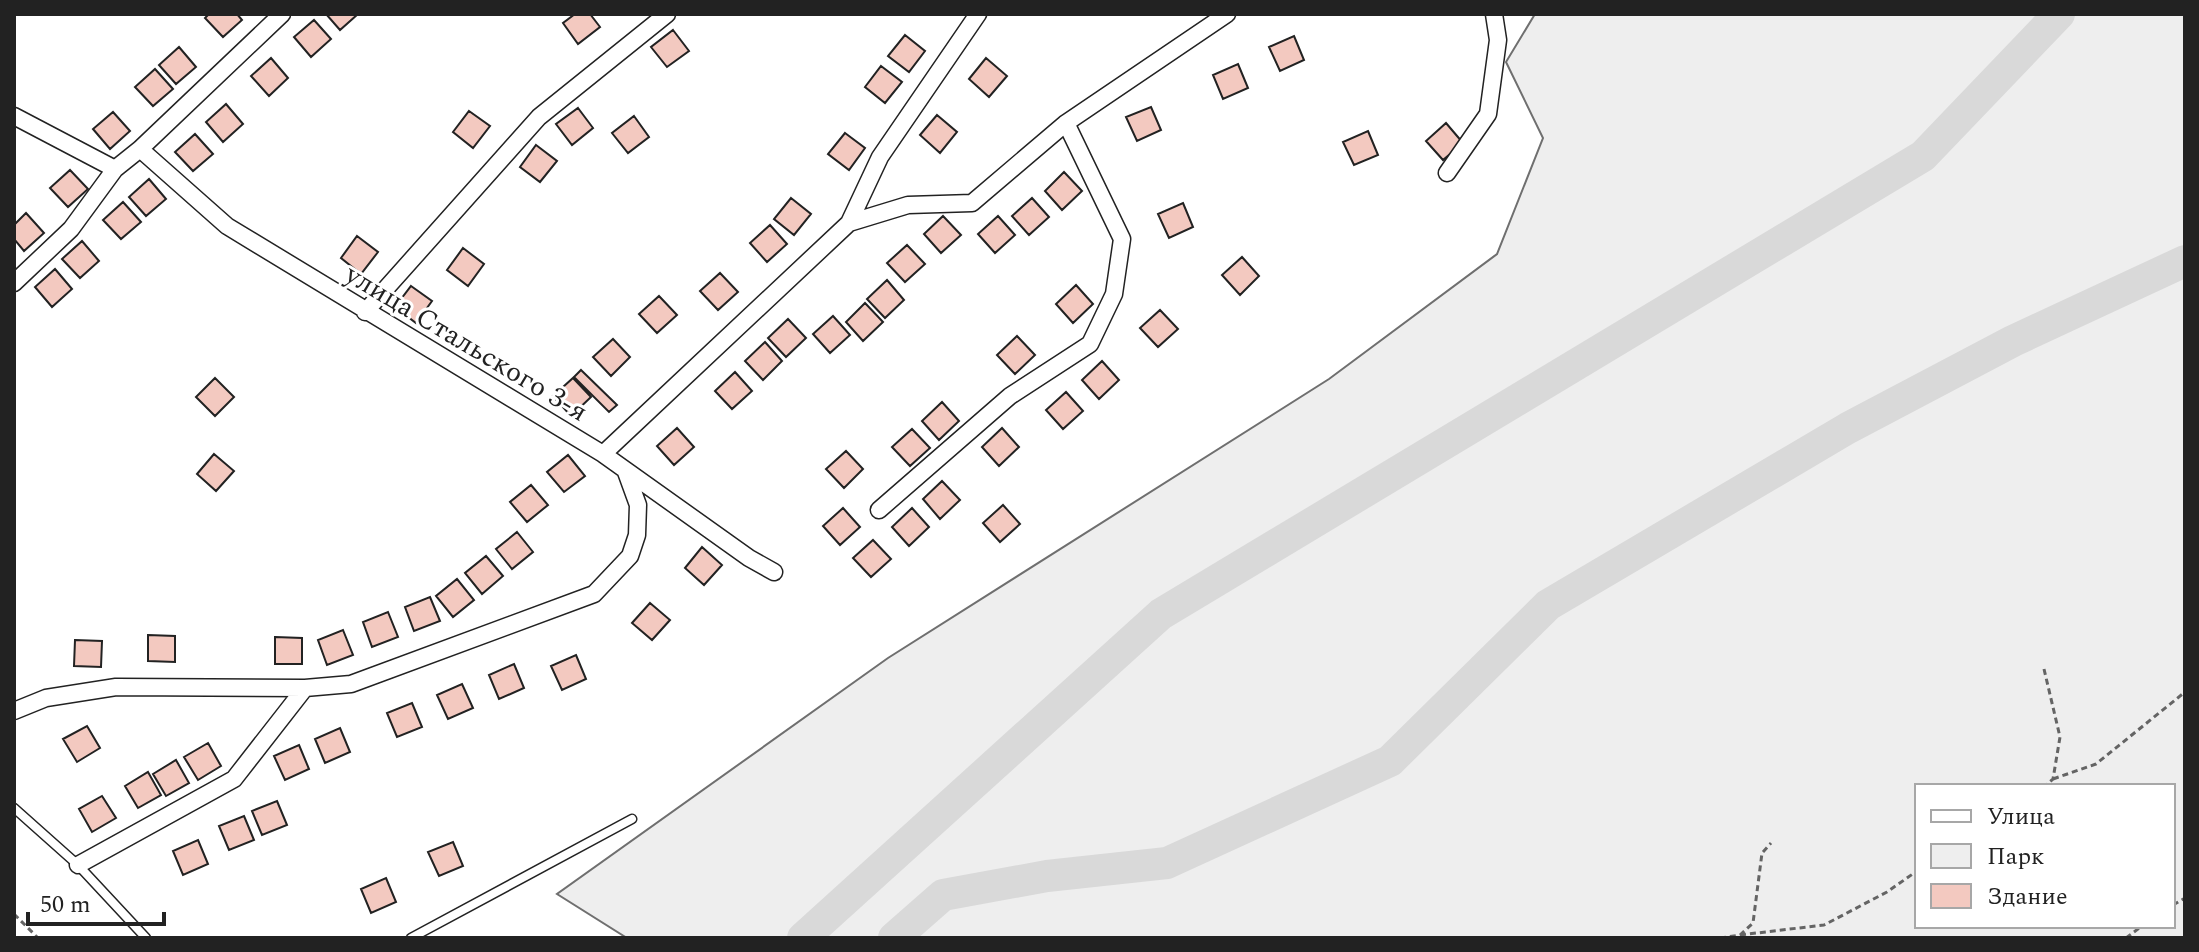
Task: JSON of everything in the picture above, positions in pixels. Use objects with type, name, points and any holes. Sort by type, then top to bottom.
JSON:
[{"type":"street","points":[[14,283],[71,229],[115,169],[282,14]]},
{"type":"street","points":[[365,312],[539,117],[667,14]]},
{"type":"street","points":[[603,454],[849,223],[880,157],[978,14]]},
{"type":"street","points":[[849,223],[908,205],[972,203],[1066,123],[1227,14]]},
{"type":"street","points":[[1447,173],[1488,114],[1498,40],[1494,14]]},
{"type":"street","points":[[14,116],[115,169]]},
{"type":"street","points":[[879,510],[1010,396],[1090,344],[1114,294],[1122,239],[1066,123]]},
{"type":"street","name":"улица Стальского 3-я","points":[[140,149],[227,226],[603,454],[749,558],[774,572]]},
{"type":"street","points":[[14,711],[46,698],[116,687],[305,688],[351,684],[594,594],[630,556],[637,535],[638,505],[626,472]]},
{"type":"street","points":[[78,865],[234,779],[305,688]]},
{"type":"lane","points":[[14,808],[78,865],[146,938]]},
{"type":"lane","points":[[411,938],[632,819]]},
{"type":"path","points":[[2044,669],[2060,737],[2053,779]]},
{"type":"path","points":[[2047,784],[2053,779],[2096,764],[2185,692]]},
{"type":"path","points":[[1740,935],[1753,923],[1762,853],[1771,843]]},
{"type":"path","points":[[1720,938],[1824,925],[1887,892],[1915,872]]},
{"type":"path","points":[[14,914],[38,938]]},
{"type":"green space","points":[[1535,14],[2185,14],[2185,938],[627,938],[557,894],[888,658],[1329,379],[1497,254],[1543,138],[1506,62]]},
{"type":"building","points":[[209,14],[237,14],[242,20],[223,37],[205,18]]},
{"type":"building","points":[[326,14],[358,14],[340,30]]},
{"type":"building","points":[[575,14],[590,14],[600,27],[578,44],[563,23]]},
{"type":"building","points":[[314,20],[331,39],[311,57],[294,37]]},
{"type":"building","points":[[673,30],[689,51],[667,67],[651,47]]},
{"type":"building","points":[[905,35],[925,51],[909,72],[888,56]]},
{"type":"building","points":[[1294,36],[1304,60],[1280,71],[1269,47]]},
{"type":"building","points":[[179,47],[196,67],[176,84],[159,65]]},
{"type":"building","points":[[271,58],[288,78],[269,96],[251,76]]},
{"type":"building","points":[[986,58],[1007,76],[989,97],[969,79]]},
{"type":"building","points":[[1238,64],[1248,88],[1223,99],[1213,75]]},
{"type":"building","points":[[881,66],[902,82],[885,103],[865,87]]},
{"type":"building","points":[[155,69],[173,89],[153,106],[135,87]]},
{"type":"building","points":[[226,104],[243,124],[223,142],[206,122]]},
{"type":"building","points":[[1151,107],[1161,130],[1137,141],[1126,117]]},
{"type":"building","points":[[578,108],[593,128],[572,145],[556,124]]},
{"type":"building","points":[[469,111],[490,126],[473,148],[453,132]]},
{"type":"building","points":[[113,112],[130,131],[110,149],[93,129]]},
{"type":"building","points":[[937,115],[957,132],[940,153],[920,135]]},
{"type":"building","points":[[634,116],[649,137],[628,153],[612,133]]},
{"type":"building","points":[[1446,123],[1463,143],[1443,160],[1426,141]]},
{"type":"building","points":[[1368,131],[1378,155],[1354,165],[1343,142]]},
{"type":"building","points":[[845,133],[865,148],[849,170],[828,154]]},
{"type":"building","points":[[195,134],[213,154],[193,171],[175,152]]},
{"type":"building","points":[[536,145],[557,161],[540,182],[520,167]]},
{"type":"building","points":[[70,170],[88,189],[68,207],[50,188]]},
{"type":"building","points":[[1064,172],[1082,191],[1062,210],[1045,191]]},
{"type":"building","points":[[149,179],[166,199],[146,216],[129,197]]},
{"type":"building","points":[[791,198],[811,214],[794,235],[774,219]]},
{"type":"building","points":[[1032,198],[1049,217],[1029,235],[1012,216]]},
{"type":"building","points":[[123,202],[141,222],[121,239],[103,220]]},
{"type":"building","points":[[1183,203],[1193,227],[1169,238],[1158,214]]},
{"type":"building","points":[[26,213],[44,233],[24,251],[14,239],[14,225]]},
{"type":"building","points":[[943,216],[961,235],[941,253],[924,234]]},
{"type":"building","points":[[998,216],[1015,235],[995,253],[978,234]]},
{"type":"building","points":[[770,225],[787,244],[767,262],[750,243]]},
{"type":"building","points":[[357,236],[378,252],[361,274],[341,258]]},
{"type":"building","points":[[82,241],[99,261],[80,278],[62,259]]},
{"type":"building","points":[[907,245],[925,264],[905,282],[887,263]]},
{"type":"building","points":[[463,248],[484,264],[468,286],[447,270]]},
{"type":"building","points":[[1242,257],[1259,276],[1240,295],[1222,275]]},
{"type":"building","points":[[55,269],[72,289],[52,307],[35,287]]},
{"type":"building","points":[[720,273],[738,292],[718,310],[700,291]]},
{"type":"building","points":[[887,280],[904,300],[885,318],[867,299]]},
{"type":"building","points":[[1076,285],[1093,304],[1073,323],[1056,304]]},
{"type":"building","points":[[411,286],[432,301],[416,323],[395,307]]},
{"type":"building","points":[[659,296],[677,315],[657,333],[639,314]]},
{"type":"building","points":[[865,303],[883,322],[863,341],[846,322]]},
{"type":"building","points":[[1160,310],[1178,329],[1158,347],[1140,328]]},
{"type":"building","points":[[833,316],[850,335],[830,353],[813,334]]},
{"type":"building","points":[[788,319],[806,338],[786,357],[768,338]]},
{"type":"building","points":[[1017,336],[1035,355],[1015,374],[997,355]]},
{"type":"building","points":[[613,339],[630,357],[611,376],[593,357]]},
{"type":"building","points":[[765,342],[782,361],[763,380],[745,361]]},
{"type":"building","points":[[1102,361],[1119,380],[1099,399],[1082,380]]},
{"type":"building","points":[[581,370],[617,405],[609,412],[574,377]]},
{"type":"building","points":[[735,372],[752,391],[732,409],[715,391]]},
{"type":"building","points":[[215,378],[234,397],[215,416],[196,397]]},
{"type":"building","points":[[573,378],[591,397],[571,416],[553,396]]},
{"type":"building","points":[[1066,392],[1083,411],[1063,429],[1046,410]]},
{"type":"building","points":[[942,402],[959,421],[939,440],[922,421]]},
{"type":"building","points":[[677,428],[694,447],[674,465],[657,446]]},
{"type":"building","points":[[1002,428],[1019,447],[999,466],[982,447]]},
{"type":"building","points":[[912,429],[930,448],[910,466],[892,447]]},
{"type":"building","points":[[846,451],[863,469],[844,488],[826,469]]},
{"type":"building","points":[[214,454],[234,471],[216,491],[197,474]]},
{"type":"building","points":[[568,455],[585,476],[564,492],[547,472]]},
{"type":"building","points":[[942,481],[960,500],[940,519],[923,499]]},
{"type":"building","points":[[531,485],[548,505],[527,522],[510,502]]},
{"type":"building","points":[[1003,505],[1020,524],[1000,542],[983,523]]},
{"type":"building","points":[[843,508],[860,527],[840,545],[823,526]]},
{"type":"building","points":[[912,508],[929,527],[909,546],[892,527]]},
{"type":"building","points":[[517,532],[533,552],[512,569],[496,549]]},
{"type":"building","points":[[873,540],[891,559],[871,577],[853,558]]},
{"type":"building","points":[[702,547],[722,565],[704,585],[685,568]]},
{"type":"building","points":[[486,556],[503,576],[482,594],[465,573]]},
{"type":"building","points":[[457,579],[474,600],[453,617],[436,596]]},
{"type":"building","points":[[430,597],[440,621],[414,631],[405,607]]},
{"type":"building","points":[[650,603],[670,620],[652,640],[632,623]]},
{"type":"building","points":[[388,612],[398,637],[372,647],[363,622]]},
{"type":"building","points":[[343,630],[353,655],[327,665],[318,640]]},
{"type":"building","points":[[148,635],[175,636],[175,662],[148,661]]},
{"type":"building","points":[[275,637],[302,638],[302,664],[275,664]]},
{"type":"building","points":[[75,640],[102,641],[101,667],[74,666]]},
{"type":"building","points":[[576,655],[586,679],[562,690],[551,666]]},
{"type":"building","points":[[514,664],[524,688],[499,699],[489,675]]},
{"type":"building","points":[[462,684],[473,708],[448,719],[437,695]]},
{"type":"building","points":[[412,703],[422,727],[397,737],[387,713]]},
{"type":"building","points":[[87,726],[100,748],[77,762],[63,739]]},
{"type":"building","points":[[340,728],[350,752],[325,763],[315,739]]},
{"type":"building","points":[[208,743],[221,766],[198,780],[184,757]]},
{"type":"building","points":[[299,745],[309,769],[285,780],[274,756]]},
{"type":"building","points":[[176,760],[189,783],[166,796],[153,774]]},
{"type":"building","points":[[148,772],[161,795],[138,808],[125,786]]},
{"type":"building","points":[[102,796],[116,818],[92,832],[79,809]]},
{"type":"building","points":[[277,801],[287,825],[262,835],[252,811]]},
{"type":"building","points":[[244,816],[254,840],[229,850],[219,826]]},
{"type":"building","points":[[198,840],[208,864],[183,875],[173,851]]},
{"type":"building","points":[[453,842],[463,866],[439,876],[428,852]]},
{"type":"building","points":[[386,878],[396,902],[371,913],[361,889]]},
{"type":"waterway","points":[[803,938],[1161,614],[1923,156],[2059,14]]},
{"type":"waterway","points":[[894,938],[943,895],[1047,876],[1167,863],[1390,761],[1548,605],[1848,428],[2013,341],[2185,261]]}]
